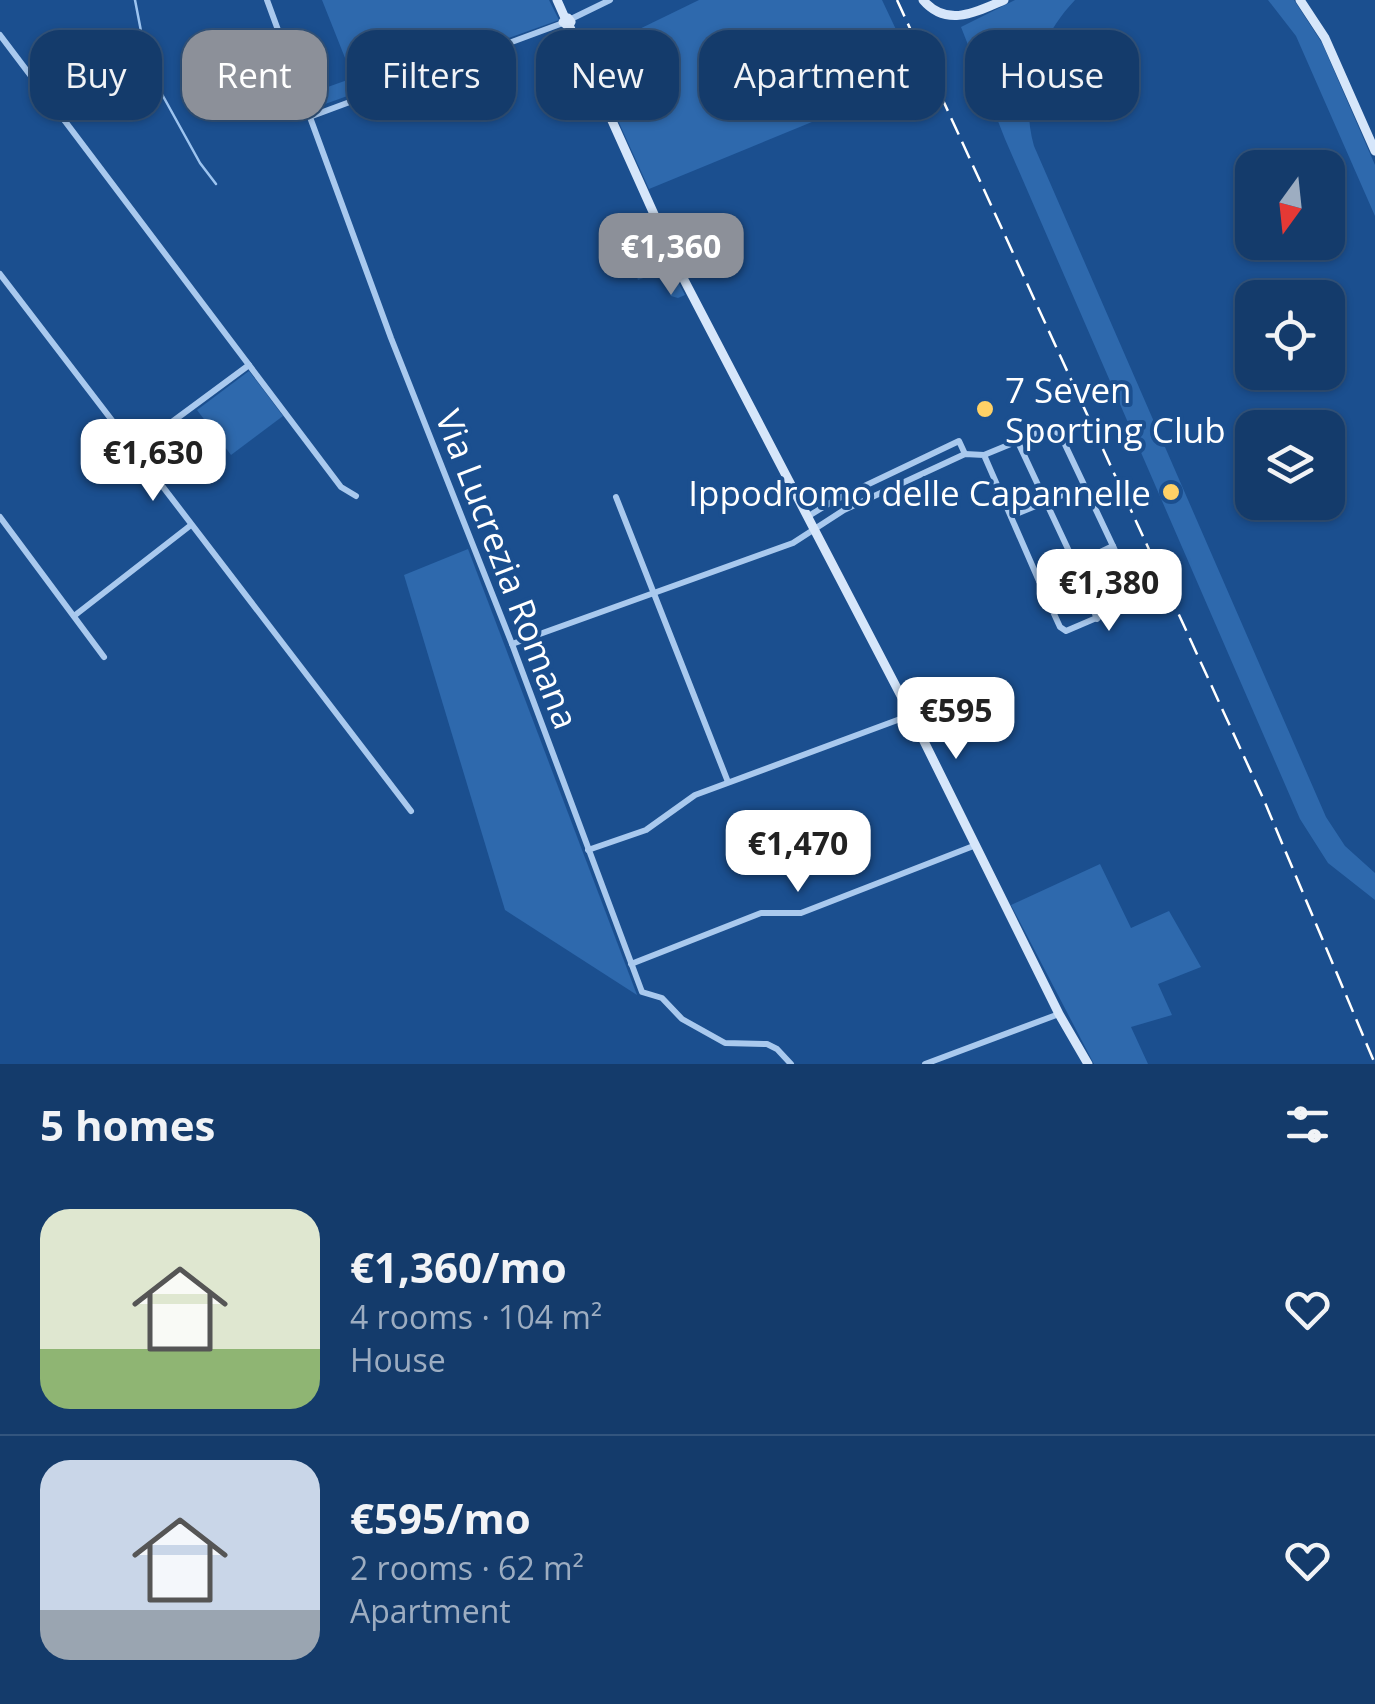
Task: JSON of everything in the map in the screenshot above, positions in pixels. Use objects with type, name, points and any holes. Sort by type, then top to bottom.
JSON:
[{"type":"street","name":"Via Lucrezia Romana","points":[[268,0],[279,30]]},
{"type":"street","points":[[557,0],[680,272],[1088,1064]]},
{"type":"street","points":[[327,110],[567,21],[610,0]]},
{"type":"street","points":[[923,0],[936,12],[956,17],[1004,0]]},
{"type":"street","points":[[1300,0],[1325,38],[1375,152]]},
{"type":"street","points":[[0,35],[342,489],[356,496]]},
{"type":"street","name":"Via Lucrezia Romana","points":[[313,120],[391,338],[512,644],[642,992],[662,998],[684,1020],[730,1045],[772,1046],[790,1064]]},
{"type":"street","points":[[0,274],[410,811]]},
{"type":"street","points":[[134,450],[249,365]]},
{"type":"street","points":[[512,644],[793,543],[849,507],[964,454],[984,455],[1046,428],[1056,430],[1085,486],[1134,598],[1131,603],[1070,631],[1063,630],[984,455]]},
{"type":"street","points":[[1018,440],[1097,619]]},
{"type":"street","points":[[807,517],[959,441],[964,454]]},
{"type":"street","points":[[1010,516],[1085,486]]},
{"type":"street","points":[[616,497],[728,782]]},
{"type":"street","points":[[0,517],[104,657]]},
{"type":"street","points":[[74,616],[192,525]]},
{"type":"street","points":[[1039,581],[1113,546]]},
{"type":"street","points":[[588,850],[641,832],[689,798],[911,714]]},
{"type":"street","points":[[631,964],[761,913],[801,913],[976,845]]},
{"type":"street","points":[[925,1064],[1059,1014]]},
{"type":"shaded area","points":[[322,0],[549,0],[559,20],[516,35],[516,30],[347,30],[347,63]]},
{"type":"shaded area","points":[[699,0],[882,0],[896,30],[699,30],[699,120],[817,120],[649,189],[618,120],[679,120],[679,30],[637,30]]},
{"type":"shaded area","name":"Ippodromo delle Capannelle","points":[[1015,0],[1075,0],[1052,30],[965,30],[965,37],[961,27]]},
{"type":"shaded area","points":[[1268,0],[1294,0],[1322,43],[1375,165],[1375,216],[1296,36]]},
{"type":"shaded area","points":[[347,80],[347,96],[327,103],[327,87]]},
{"type":"shaded area","name":"Ippodromo delle Capannelle","points":[[998,120],[1030,120],[1034,146],[1326,817],[1345,846],[1375,873],[1375,900],[1328,863],[1300,819]]},
{"type":"shaded area","points":[[656,248],[661,250],[685,295],[671,296],[662,271],[638,280],[634,268],[638,258]]},
{"type":"shaded area","points":[[249,371],[283,416],[231,455],[197,410]]},
{"type":"shaded area","points":[[468,549],[637,995],[505,910],[404,575]]},
{"type":"shaded area","points":[[1100,864],[1131,928],[1169,911],[1201,967],[1158,984],[1172,1015],[1131,1027],[1148,1064],[1094,1064],[1011,905]]},
{"type":"waterway","points":[[135,0],[146,57],[158,87],[216,184]]},
{"type":"railway","points":[[897,0],[1263,798],[1375,1064]]},
{"type":"place","name":"7 Seven Sporting Club","points":[[985,409]]},
{"type":"place","name":"Ippodromo delle Capannelle","points":[[1171,492]]}]
